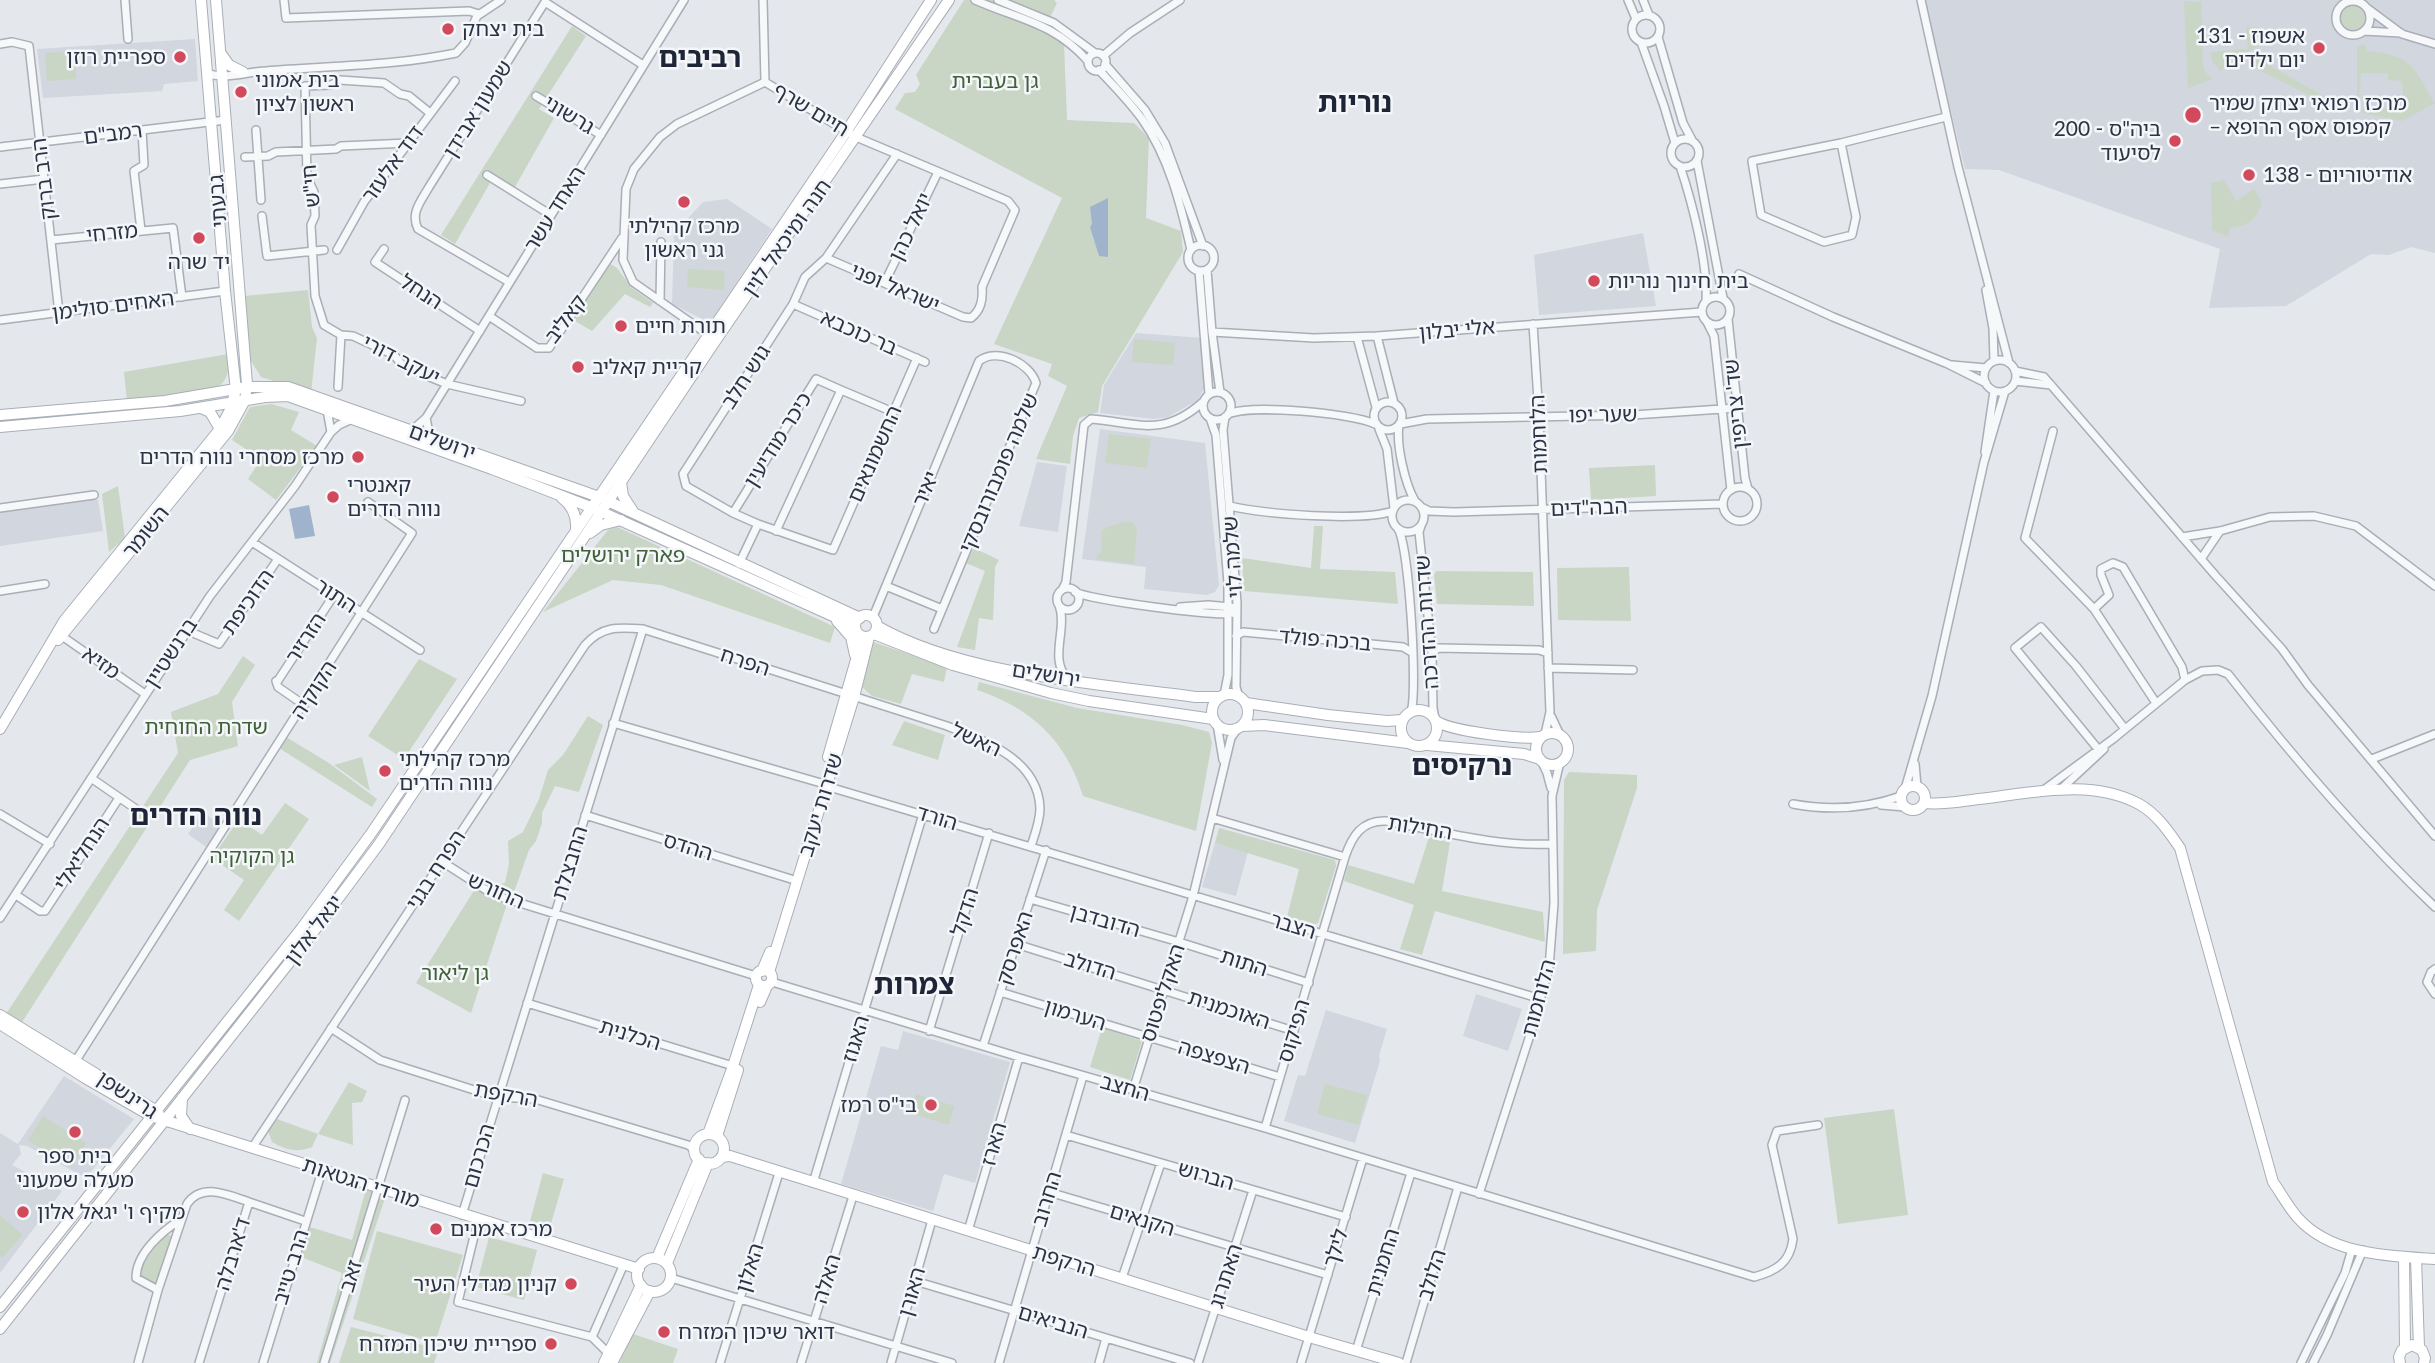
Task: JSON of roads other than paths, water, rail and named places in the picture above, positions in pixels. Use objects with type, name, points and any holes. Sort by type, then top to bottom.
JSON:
[{"type":"street","points":[[125,0],[128,39]]},
{"type":"street","name":"גבעתי","points":[[201,0],[225,291],[234,364],[236,390],[233,402]]},
{"type":"street","name":"גבעתי","points":[[216,0],[247,387]]},
{"type":"street","points":[[284,0],[286,18],[469,11],[479,14]]},
{"type":"street","points":[[208,74],[422,58],[456,53],[466,43],[479,14],[501,0]]},
{"type":"street","name":"האחד עשר","points":[[411,431],[426,418],[684,0]]},
{"type":"street","points":[[709,339],[633,282],[623,260],[626,189],[634,169],[660,137],[677,124],[765,82],[763,0]]},
{"type":"street","name":"חנה ומיכאל לוין","points":[[597,510],[931,0]]},
{"type":"street","name":"חנה ומיכאל לוין","points":[[603,499],[621,480],[709,339],[856,137],[949,0]]},
{"type":"street","points":[[975,0],[1041,24],[1062,36],[1087,61],[1091,69],[1099,71],[1124,97],[1153,136],[1175,190],[1191,250],[1189,263],[1203,270]]},
{"type":"street","points":[[998,0],[1054,23],[1101,58],[1145,110],[1165,143],[1203,246]]},
{"type":"street","points":[[1099,71],[1101,58],[1130,33],[1180,0]]},
{"type":"street","points":[[1628,0],[1636,19],[1632,32],[1641,42],[1664,106],[1675,143],[1671,156],[1680,166],[1695,219],[1707,288],[1702,312],[1707,322],[1716,325],[1728,319],[1730,305],[1723,298],[1697,161],[1700,152],[1684,123],[1658,37],[1660,23],[1649,15],[1643,0]]},
{"type":"street","points":[[1739,274],[1833,317],[1948,364],[1986,383],[1994,391],[2009,389],[2015,381],[2015,371],[2009,363],[1984,272],[1921,0]]},
{"type":"street","name":"שמעון אבידן","points":[[509,282],[418,229],[414,221],[416,209],[545,2],[643,65]]},
{"type":"street","points":[[2402,34],[2353,2],[2343,5],[2337,14],[2338,24],[2344,32],[2353,35],[2364,31],[2402,34],[2435,44]]},
{"type":"street","points":[[2364,31],[2370,20],[2366,8]]},
{"type":"street","points":[[1636,19],[1649,15]]},
{"type":"street","points":[[1641,42],[1651,43],[1658,37]]},
{"type":"street","name":"הרב ברוק","points":[[0,44],[29,46],[60,313]]},
{"type":"street","points":[[221,51],[229,65],[246,72]]},
{"type":"street","points":[[1087,61],[1090,56],[1101,58]]},
{"type":"street","name":"חי\"ש","points":[[324,325],[315,296],[311,225],[315,216],[314,192],[307,177],[305,86],[331,85],[340,80],[384,82],[430,113]]},
{"type":"street","name":"דוד אלעזר","points":[[337,250],[364,202],[455,81]]},
{"type":"street","name":"חיים שרף","points":[[765,82],[856,137],[1008,201],[1015,210],[982,287],[983,300],[976,314],[971,318],[963,317]]},
{"type":"street","name":"גרשוני","points":[[536,96],[601,135]]},
{"type":"street","points":[[1841,143],[1857,217],[1852,235],[1824,242],[1761,215],[1752,161],[1947,117]]},
{"type":"street","name":"רמב\"ם","points":[[0,147],[226,120]]},
{"type":"street","points":[[141,230],[134,171],[144,165],[142,130]]},
{"type":"street","points":[[256,130],[261,200]]},
{"type":"street","points":[[1675,143],[1683,139],[1692,140]]},
{"type":"street","points":[[245,157],[268,156],[276,152],[408,142]]},
{"type":"street","points":[[826,258],[897,154]]},
{"type":"street","points":[[1680,166],[1689,166],[1697,161]]},
{"type":"street","name":"יואל כהן","points":[[885,282],[938,172]]},
{"type":"street","points":[[487,175],[551,215]]},
{"type":"street","points":[[0,184],[44,179]]},
{"type":"street","points":[[262,216],[267,256],[324,250]]},
{"type":"street","name":"מזרחי","points":[[51,240],[173,228],[182,297]]},
{"type":"street","name":"קאליב","points":[[489,316],[537,348],[549,348],[624,236]]},
{"type":"street","points":[[660,301],[661,242]]},
{"type":"street","points":[[1191,250],[1203,246],[1210,249],[1214,256],[1213,264],[1203,270]]},
{"type":"street","name":"הנחל","points":[[384,249],[375,262],[480,331]]},
{"type":"street","name":"גוש חלב","points":[[733,513],[686,486],[683,474],[793,304],[805,277],[826,258]]},
{"type":"street","name":"ישראל ופני","points":[[826,258],[963,317]]},
{"type":"street","points":[[1203,270],[1220,392],[1236,403],[1259,410]]},
{"type":"street","points":[[1203,270],[1205,412],[1210,418],[1220,419],[1243,410],[1339,415],[1364,413],[1385,402],[1394,404]]},
{"type":"street","points":[[1984,272],[1994,336],[1994,361]]},
{"type":"street","name":"האחים סולימן","points":[[0,320],[225,291]]},
{"type":"street","points":[[1706,301],[1714,297],[1723,298]]},
{"type":"street","name":"בר כוכבא","points":[[793,304],[921,360]]},
{"type":"street","name":"אלי יבלון","points":[[1212,332],[1291,337],[1357,337],[1702,312]]},
{"type":"street","name":"שד' צריפין","points":[[1728,319],[1748,489]]},
{"type":"street","name":"שד' צריפין","points":[[1707,322],[1714,336],[1731,489]]},
{"type":"street","name":"הלוחמות","points":[[1533,324],[1550,712],[1543,736]]},
{"type":"street","name":"יעקב דורי","points":[[324,325],[341,335],[353,336],[394,355],[403,366],[447,384],[521,401]]},
{"type":"street","points":[[338,387],[341,335]]},
{"type":"street","points":[[1230,510],[1365,516],[1411,532],[1422,524],[1424,514],[1407,485],[1400,444],[1401,411],[1390,394],[1377,336]]},
{"type":"street","points":[[1357,337],[1376,408],[1373,414],[1387,449],[1396,526]]},
{"type":"street","name":"שלמה פומבורובסקי","points":[[934,629],[1037,383],[1034,375],[1023,365],[1000,355],[985,356],[979,361]]},
{"type":"street","name":"החשמונאים","points":[[776,531],[833,550],[893,412],[921,360]]},
{"type":"street","name":"יאיר","points":[[871,630],[886,586],[979,361]]},
{"type":"street","points":[[1986,383],[1986,368],[1994,361],[2009,363]]},
{"type":"street","points":[[218,392],[230,381],[234,364]]},
{"type":"street","points":[[1948,364],[1986,368]]},
{"type":"street","points":[[246,369],[260,380],[288,387]]},
{"type":"street","points":[[2015,371],[2044,377],[2201,559],[2283,649],[2308,685],[2435,836]]},
{"type":"street","name":"כיכר מודיעין","points":[[733,513],[816,379],[841,390],[776,531]]},
{"type":"street","points":[[2015,381],[2051,385]]},
{"type":"street","name":"ירושלים","points":[[0,415],[165,401],[247,387],[288,387],[603,499],[825,612],[858,622]]},
{"type":"street","name":"השומר","points":[[59,634],[228,431],[245,400],[247,387]]},
{"type":"street","points":[[841,390],[893,412]]},
{"type":"street","points":[[1984,462],[1994,391]]},
{"type":"street","points":[[1905,807],[1903,792],[1915,760],[1932,696],[1984,462],[2004,391]]},
{"type":"street","points":[[1068,679],[1061,672],[1058,660],[1061,637],[1058,595],[1066,582],[1084,425],[1091,419],[1162,426],[1173,422],[1206,398],[1220,392]]},
{"type":"street","name":"ירושלים","points":[[0,427],[200,408],[285,396],[597,510],[737,567],[858,622]]},
{"type":"street","points":[[1227,416],[1231,407],[1229,399]]},
{"type":"street","name":"השומר","points":[[0,729],[59,634],[220,429],[233,402]]},
{"type":"street","points":[[200,408],[210,412],[220,429]]},
{"type":"street","name":"שער יפו","points":[[1400,424],[1427,419],[1737,408]]},
{"type":"street","points":[[327,410],[331,432]]},
{"type":"street","name":"שער יפו","points":[[1401,411],[1427,419]]},
{"type":"street","points":[[1339,415],[1390,431],[1400,424]]},
{"type":"street","name":"שלמה לוי","points":[[1222,696],[1228,675],[1231,610],[1230,510],[1223,430],[1227,416]]},
{"type":"street","points":[[426,418],[429,433],[436,440]]},
{"type":"street","name":"שלמה לוי","points":[[1210,418],[1215,430],[1231,610],[1236,636],[1236,688],[1242,700]]},
{"type":"street","name":"ברנשטיין","points":[[0,918],[186,630],[295,486],[331,432],[352,419]]},
{"type":"street","points":[[2053,432],[2025,538],[2094,609],[2156,704]]},
{"type":"street","points":[[621,480],[622,496],[634,513]]},
{"type":"street","points":[[1737,487],[1748,489],[1755,496],[1757,505],[1749,518],[1740,521],[1733,519],[1726,513],[1723,504],[1727,493],[1737,487]]},
{"type":"street","points":[[556,494],[572,508],[580,534],[621,520]]},
{"type":"street","points":[[0,508],[94,495]]},
{"type":"street","points":[[1365,516],[1394,509],[1405,500],[1418,504]]},
{"type":"street","name":"הקוקיה","points":[[73,1065],[412,533],[368,502]]},
{"type":"street","name":"הבה\"דים","points":[[1418,504],[1429,511],[1454,512],[1723,504]]},
{"type":"street","name":"יגאל אלון","points":[[0,1307],[301,929],[370,835],[597,510]]},
{"type":"street","name":"הבה\"דים","points":[[1422,524],[1454,512]]},
{"type":"street","points":[[733,513],[776,531]]},
{"type":"street","points":[[2182,537],[2220,531],[2270,517],[2314,516],[2356,526],[2435,586]]},
{"type":"street","points":[[737,567],[758,524]]},
{"type":"street","name":"שדרות ההדרכה","points":[[1422,524],[1419,532],[1432,653],[1435,720]]},
{"type":"street","name":"שדרות ההדרכה","points":[[1396,526],[1402,536],[1405,556],[1413,653],[1414,698],[1411,712]]},
{"type":"street","points":[[2201,559],[2220,531]]},
{"type":"street","name":"יגאל אלון","points":[[0,1329],[311,935],[379,844],[580,534]]},
{"type":"street","name":"התור","points":[[252,542],[420,650]]},
{"type":"street","name":"הדוכיפת","points":[[186,630],[219,645],[278,559]]},
{"type":"street","points":[[2094,609],[2109,595],[2101,569],[2113,563],[2123,567],[2182,667],[2185,680]]},
{"type":"street","points":[[0,591],[45,584]]},
{"type":"street","points":[[886,586],[942,609]]},
{"type":"street","points":[[1062,590],[1069,589],[1097,598],[1166,608],[1231,610]]},
{"type":"street","points":[[1061,637],[1075,606],[1075,592]]},
{"type":"street","name":"הזרזיר","points":[[304,705],[278,687],[276,681],[334,595]]},
{"type":"street","points":[[1059,606],[1064,610],[1097,598]]},
{"type":"street","points":[[825,612],[842,624],[851,637],[856,662]]},
{"type":"street","points":[[865,615],[871,630],[858,622],[865,615]]},
{"type":"street","points":[[2098,749],[2015,648],[2041,627],[2076,666],[2125,729]]},
{"type":"street","name":"הפרח בגני","points":[[252,1148],[584,645],[594,635],[606,629],[643,629]]},
{"type":"street","name":"הפרח","points":[[643,629],[850,696]]},
{"type":"street","name":"החבצלת","points":[[496,1097],[643,629]]},
{"type":"street","name":"ירושלים","points":[[871,630],[955,657],[1040,675],[1196,697],[1222,696]]},
{"type":"street","name":"ירושלים","points":[[871,630],[953,665],[1051,693],[1215,722]]},
{"type":"street","name":"שדרות יעקב","points":[[850,696],[856,662],[871,630]]},
{"type":"street","name":"שדרות יעקב","points":[[712,1135],[764,979],[871,630]]},
{"type":"street","name":"ברכה פולד","points":[[1236,636],[1243,632],[1404,647],[1413,653]]},
{"type":"street","name":"מזיא","points":[[59,634],[145,694]]},
{"type":"street","points":[[1432,653],[1438,648],[1539,650],[1548,653]]},
{"type":"street","points":[[1040,675],[1049,671],[1058,660]]},
{"type":"street","points":[[1548,668],[1633,670]]},
{"type":"street","points":[[2061,789],[2113,739],[2185,680],[2202,671],[2218,670],[2228,674],[2357,828],[2435,907]]},
{"type":"street","points":[[1223,768],[1221,737],[1213,706],[1222,696],[1232,694],[1242,700],[1328,715],[1402,720]]},
{"type":"street","name":"האשל","points":[[850,696],[947,726],[1007,753],[1036,787],[1040,809],[1031,846]]},
{"type":"street","points":[[1193,897],[1231,738],[1247,718],[1242,700]]},
{"type":"street","points":[[1215,722],[1226,730],[1264,725],[1408,743],[1417,747],[1427,745],[1524,754],[1550,765],[1560,762],[1568,749],[1567,743],[1560,735],[1525,738],[1452,728],[1435,720],[1423,710],[1411,712],[1402,720],[1401,732],[1408,743]]},
{"type":"street","name":"הלוחמות","points":[[1550,712],[1560,735]]},
{"type":"street","points":[[1427,745],[1437,734],[1435,720]]},
{"type":"street","name":"הורד","points":[[613,723],[1046,850]]},
{"type":"street","points":[[2372,759],[2435,734]]},
{"type":"street","points":[[1540,760],[1536,746],[1543,736]]},
{"type":"street","points":[[2042,792],[2113,739]]},
{"type":"street","name":"הלוחמות","points":[[1479,1194],[1541,999],[1552,943],[1552,796],[1547,773],[1540,760]]},
{"type":"street","points":[[1915,760],[1917,786],[1925,799]]},
{"type":"street","name":"הלוחמות","points":[[1552,796],[1560,762]]},
{"type":"street","points":[[90,778],[136,809]]},
{"type":"street","name":"שדרות יעקב","points":[[712,1135],[764,979],[791,879],[823,785]]},
{"type":"street","points":[[1876,805],[1917,786]]},
{"type":"street","points":[[1925,799],[1972,800],[2061,789],[2107,791],[2141,805],[2163,825],[2180,848],[2273,1182],[2298,1219],[2331,1243],[2357,1250],[2435,1259]]},
{"type":"street","name":"הנחליאלי","points":[[16,895],[40,911],[45,911],[119,797]]},
{"type":"street","points":[[1793,804],[1813,808],[1852,809],[1876,805],[1916,810],[1925,799]]},
{"type":"street","points":[[0,814],[50,844]]},
{"type":"street","name":"האגוז","points":[[813,1183],[923,814]]},
{"type":"street","name":"ההדס","points":[[585,815],[791,879]]},
{"type":"street","points":[[1212,818],[1345,857]]},
{"type":"street","name":"החילות","points":[[1323,935],[1345,857],[1356,833],[1367,824],[1379,820],[1507,842],[1552,844]]},
{"type":"street","name":"הדקל","points":[[929,1031],[989,833]]},
{"type":"street","name":"הצבר","points":[[1046,850],[1193,897],[1541,999]]},
{"type":"street","name":"האפרסק","points":[[983,1046],[1046,850]]},
{"type":"street","name":"החורש","points":[[441,862],[494,895],[555,914]]},
{"type":"street","name":"האקליפטוס","points":[[1132,1090],[1193,897]]},
{"type":"street","name":"הדובדבן","points":[[1030,899],[1179,942]]},
{"type":"street","name":"החצב","points":[[555,914],[929,1031],[1265,1128],[1754,1277],[1784,1264],[1791,1251],[1793,1239],[1772,1145],[1773,1137],[1777,1131],[1818,1125]]},
{"type":"street","name":"הפיקוס","points":[[1265,1128],[1323,935]]},
{"type":"street","name":"התות","points":[[1179,942],[1308,983]]},
{"type":"street","name":"הדולב","points":[[1016,944],[1164,989]]},
{"type":"street","points":[[2435,969],[2427,982],[2435,994]]},
{"type":"street","name":"האוכמנית","points":[[1164,989],[1294,1031]]},
{"type":"street","name":"הערמון","points":[[1000,992],[1149,1037]]},
{"type":"street","name":"הכלנית","points":[[527,1003],[733,1066]]},
{"type":"street","name":"גרינשפן","points":[[0,1015],[73,1065]]},
{"type":"street","name":"גרינשפן","points":[[0,1024],[163,1120]]},
{"type":"street","name":"הרקפת","points":[[331,1028],[380,1060],[496,1097],[536,1099],[697,1152]]},
{"type":"street","name":"הצפצפה","points":[[1149,1037],[1280,1077]]},
{"type":"street","name":"הארז","points":[[968,1231],[1019,1058]]},
{"type":"street","name":"החרוב","points":[[999,1363],[1083,1076]]},
{"type":"street","name":"הכרכום","points":[[461,1215],[496,1097]]},
{"type":"street","points":[[182,1098],[181,1116],[191,1129]]},
{"type":"street","name":"זאב","points":[[324,1363],[405,1100]]},
{"type":"street","name":"מורדי הגטאות","points":[[163,1120],[639,1269]]},
{"type":"street","points":[[662,1261],[681,1224],[697,1152],[712,1135],[723,1143],[725,1154],[697,1152]]},
{"type":"street","name":"הברוש","points":[[1066,1135],[1346,1217]]},
{"type":"street","name":"הרקפת","points":[[725,1154],[779,1173],[1399,1363]]},
{"type":"street","name":"לילך","points":[[1301,1363],[1363,1158]]},
{"type":"street","points":[[1122,1278],[1161,1163]]},
{"type":"street","name":"הרב טייב","points":[[263,1363],[322,1171]]},
{"type":"street","name":"האלון","points":[[720,1363],[779,1173]]},
{"type":"street","name":"החמנית","points":[[1356,1351],[1411,1173]]},
{"type":"street","name":"הלולב","points":[[1406,1363],[1458,1187]]},
{"type":"street","name":"האתרוג","points":[[1198,1363],[1253,1190]]},
{"type":"street","points":[[138,1363],[180,1220],[191,1198],[201,1192],[217,1191],[249,1202]]},
{"type":"street","name":"הקנאים","points":[[1049,1192],[1328,1275]]},
{"type":"street","name":"האלה","points":[[801,1363],[853,1195]]},
{"type":"street","name":"ד'ארבלה","points":[[199,1363],[249,1202],[305,1221]]},
{"type":"street","points":[[158,1290],[136,1278],[136,1267],[156,1240],[180,1220]]},
{"type":"street","points":[[478,1220],[458,1302],[592,1337],[608,1360],[646,1288]]},
{"type":"street","name":"האורן","points":[[891,1363],[932,1220]]},
{"type":"street","points":[[2301,1363],[2357,1250]]},
{"type":"street","points":[[2313,1363],[2327,1335],[2357,1250]]},
{"type":"street","points":[[2404,1257],[2405,1347]]},
{"type":"street","points":[[2416,1258],[2419,1347],[2428,1359]]},
{"type":"street","points":[[662,1261],[646,1261],[639,1269],[638,1277],[646,1288],[661,1290],[671,1278]]},
{"type":"street","points":[[662,1261],[671,1278],[952,1363]]},
{"type":"street","points":[[592,1337],[624,1264]]},
{"type":"street","name":"הנביאים","points":[[915,1281],[1190,1363]]},
{"type":"street","points":[[1099,1363],[1106,1338]]},
{"type":"street","points":[[2400,1363],[2400,1353],[2405,1347],[2419,1347]]},
{"type":"water","points":[[1108,198],[1108,257],[1099,256],[1090,227],[1090,207]]},
{"type":"water","name":"קאנטרי נווה הדרים","points":[[309,505],[315,536],[295,539],[289,509]]},
{"type":"place","name":"בית יצחק","points":[[448,29]]},
{"type":"place","name":"131 - אשפוז יום ילדים","points":[[2319,48]]},
{"type":"place","name":"ספריית רוזן","points":[[180,57]]},
{"type":"place","name":"בית אמוני ראשון לציון","points":[[241,92]]},
{"type":"place","name":"מרכז רפואי יצחק שמיר – קמפוס אסף הרופא","points":[[2193,115]]},
{"type":"place","name":"200 - ביה\"ס לסיעוד","points":[[2175,141]]},
{"type":"place","name":"138 - אודיטוריום","points":[[2249,175]]},
{"type":"place","name":"מרכז קהילתי גני ראשון","points":[[684,202]]},
{"type":"place","name":"יד שרה","points":[[199,238]]},
{"type":"place","name":"בית חינוך נוריות","points":[[1594,281]]},
{"type":"place","name":"תורת חיים","points":[[621,326]]},
{"type":"place","name":"קריית קאליב","points":[[578,367]]},
{"type":"place","name":"מרכז מסחרי נווה הדרים","points":[[358,457]]},
{"type":"place","name":"קאנטרי נווה הדרים","points":[[333,497]]},
{"type":"place","name":"מרכז קהילתי נווה הדרים","points":[[385,771]]},
{"type":"place","name":"בי\"ס רמז","points":[[931,1105]]},
{"type":"place","name":"בית ספר מעלה שמעוני","points":[[75,1132]]},
{"type":"place","name":"מקיף ו' יגאל אלון","points":[[23,1212]]},
{"type":"place","name":"מרכז אמנים","points":[[436,1229]]},
{"type":"place","name":"קניון מגדלי העיר","points":[[571,1284]]},
{"type":"place","name":"דואר שיכון המזרח","points":[[664,1332]]},
{"type":"place","name":"ספריית שיכון המזרח","points":[[551,1344]]},
{"type":"district","name":"רביבים","points":[[700,58]]},
{"type":"district","name":"נוריות","points":[[1355,103]]},
{"type":"district","name":"נרקיסים","points":[[1462,766]]},
{"type":"district","name":"נווה הדרים","points":[[196,816]]},
{"type":"district","name":"צמרות","points":[[914,985]]},
{"type":"park label","name":"גן בעברית","points":[[995,81]]},
{"type":"park label","name":"פארק ירושלים","points":[[623,555]]},
{"type":"park label","name":"שדרת החוחית","points":[[206,727]]},
{"type":"park label","name":"גן הקוקיה","points":[[252,856]]},
{"type":"park label","name":"גן ליאור","points":[[455,973]]}]
